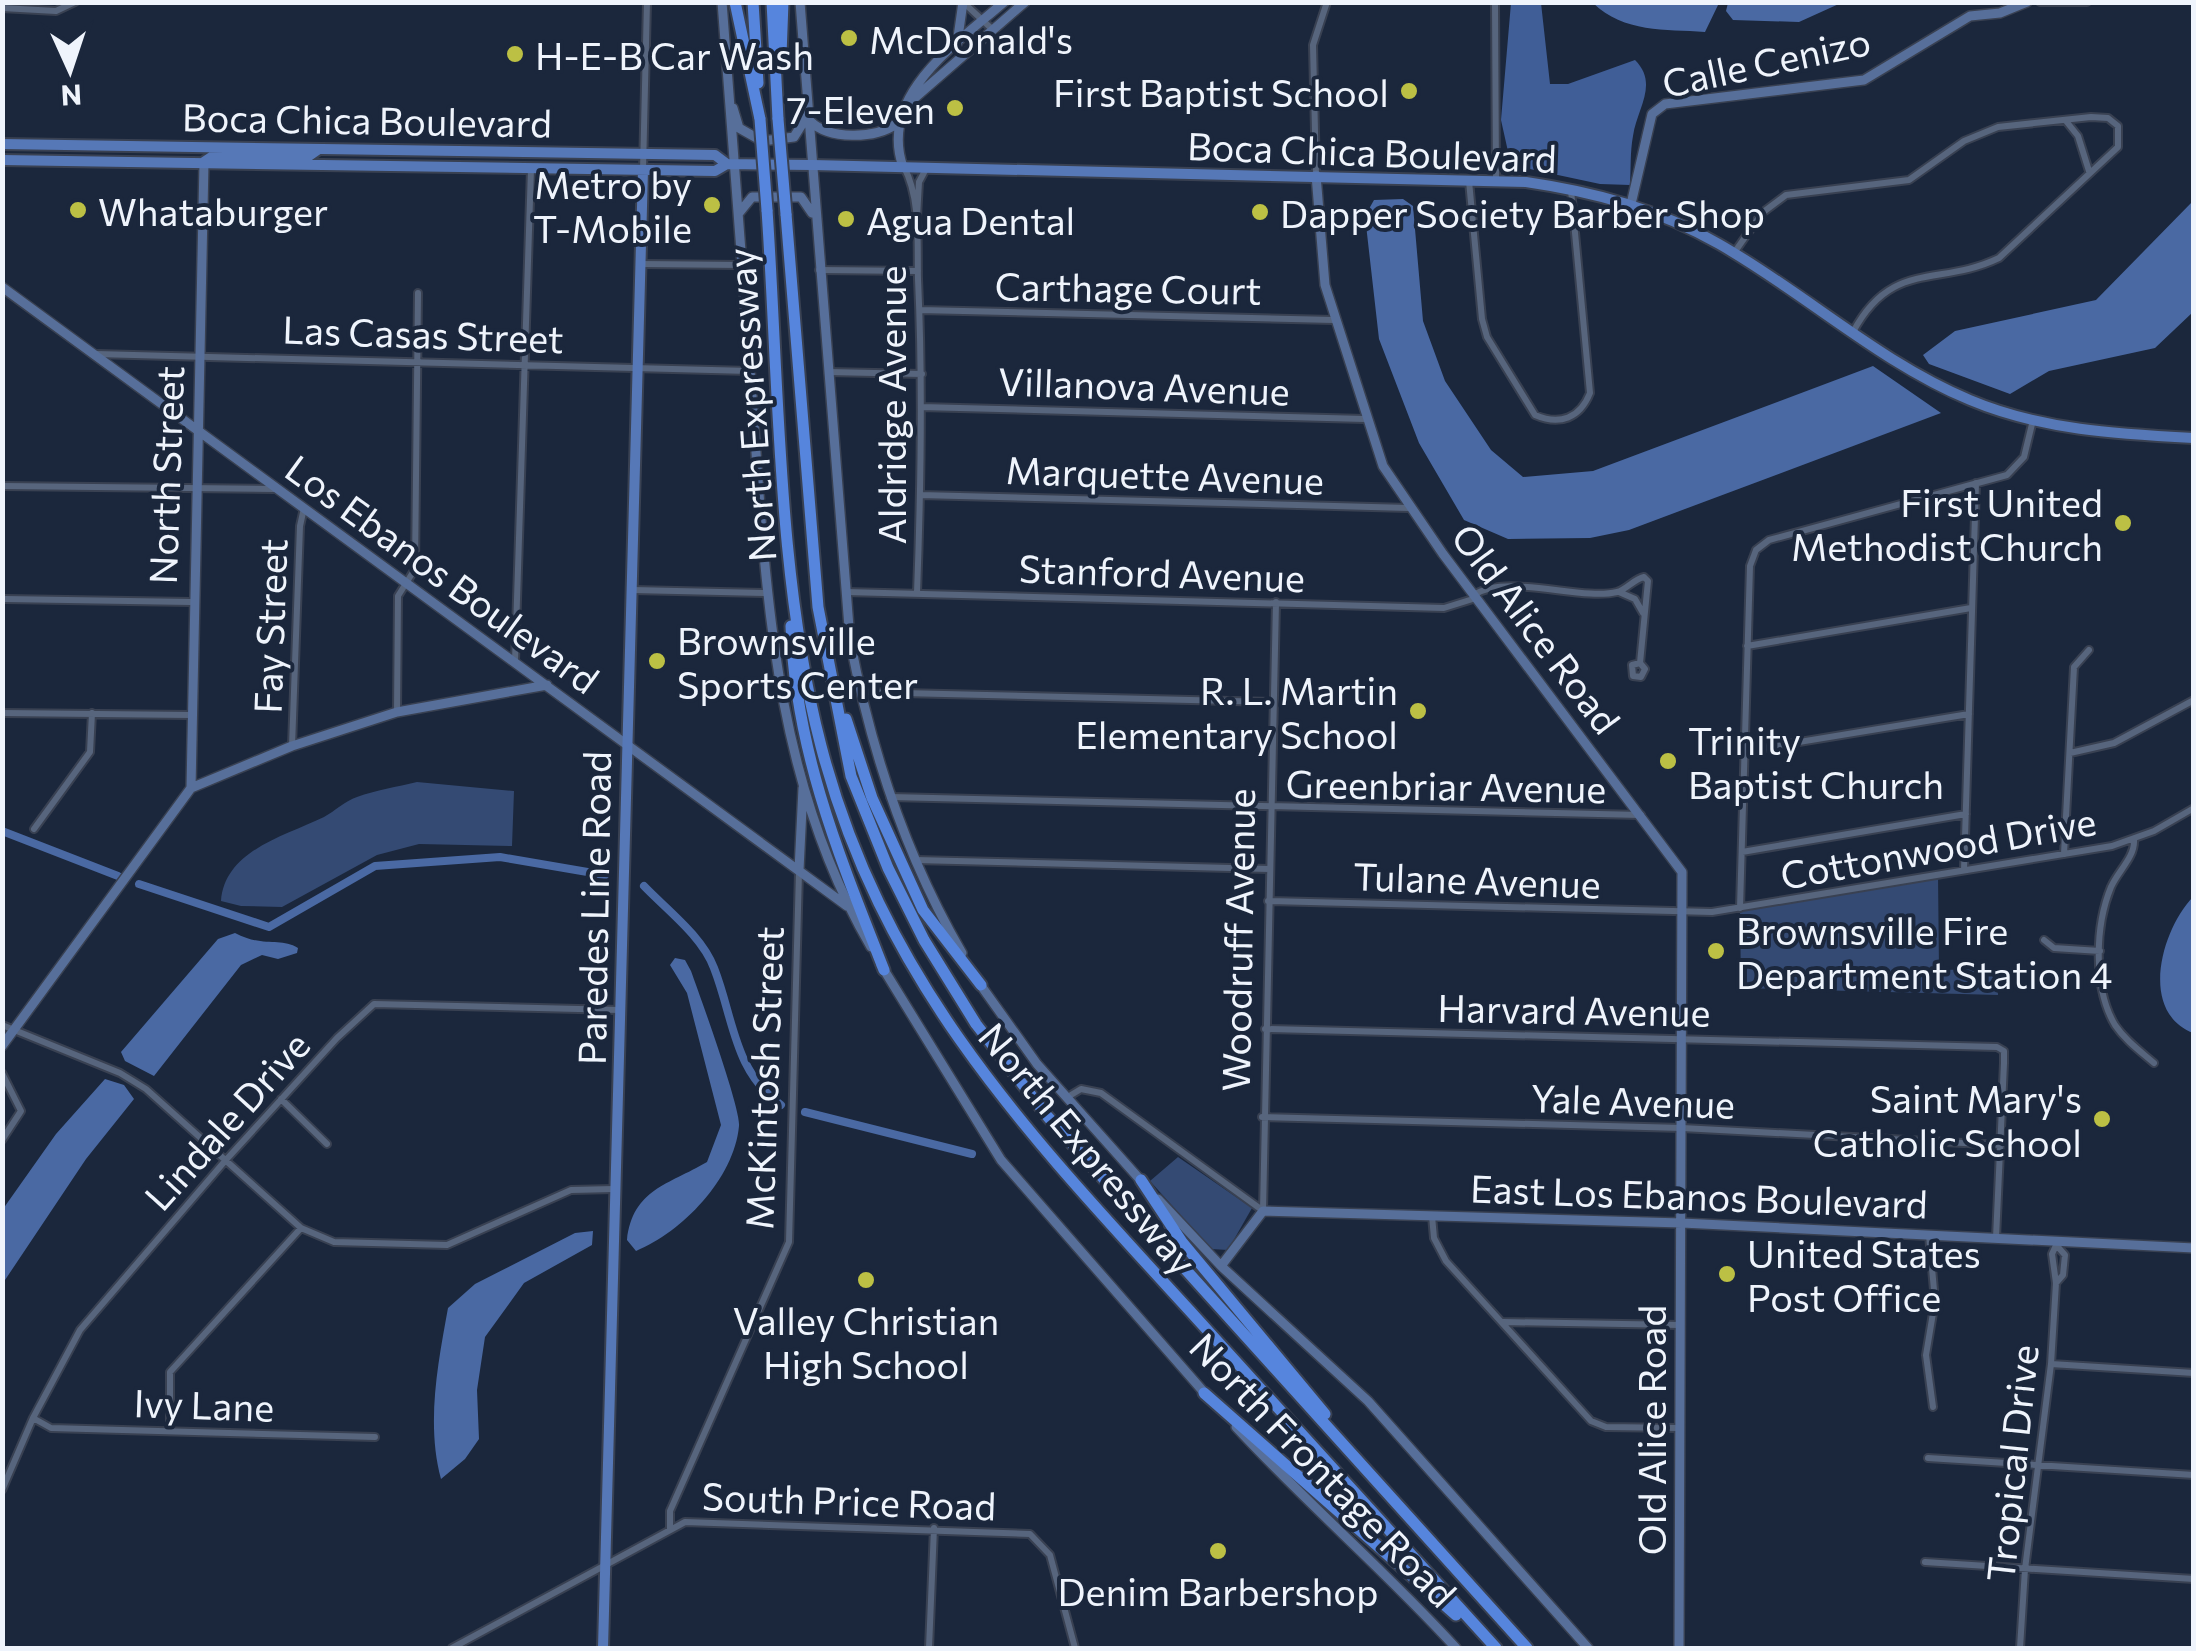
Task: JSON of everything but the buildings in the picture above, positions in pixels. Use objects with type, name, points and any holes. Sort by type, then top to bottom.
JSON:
[{"type":"highway","points":[[736,2],[760,118]]},
{"type":"highway","points":[[753,2],[760,118]]},
{"type":"highway","points":[[772,2],[778,119]]},
{"type":"highway","points":[[778,119],[784,2]]},
{"type":"highway","name":"North Expressway","points":[[760,118],[787,506],[802,657],[834,790],[879,904],[936,1008],[1024,1130],[1494,1648]]},
{"type":"highway","name":"North Expressway","points":[[778,119],[824,647],[851,776],[924,940],[976,1024],[1048,1117],[1527,1648]]},
{"type":"highway","points":[[787,506],[792,676],[801,735],[826,820],[884,970]]},
{"type":"highway","points":[[824,647],[872,798],[922,910],[980,985]]},
{"type":"highway","points":[[1141,1180],[1182,1242],[1269,1342],[1389,1496]]},
{"type":"highway","points":[[1204,1393],[1494,1648]]},
{"type":"main road","name":"Boca Chica Boulevard","points":[[2,144],[714,155],[730,164]]},
{"type":"main road","points":[[78,161],[85,154],[189,156],[196,147]]},
{"type":"main road","points":[[204,162],[216,154],[309,156],[320,149]]},
{"type":"main road","name":"Boca Chica Boulevard","points":[[2,160],[714,171],[730,164],[903,166],[1496,180],[1571,189],[1631,204],[1688,227],[1942,388],[2032,420],[2078,430],[2194,438]]},
{"type":"main road","name":"Paredes Line Road","points":[[603,1648],[643,170]]},
{"type":"street","points":[[2,8],[56,10],[76,2]]},
{"type":"street","points":[[643,170],[647,2]]},
{"type":"street","name":"North Frontage Road","points":[[722,2],[730,164],[742,265],[772,652],[803,784],[848,907],[1001,1160],[1204,1393],[1304,1500],[1404,1590],[1456,1648]]},
{"type":"street","name":"North Expressway","points":[[800,2],[844,592],[860,692],[890,797],[914,860],[980,985],[1066,1098],[1221,1266],[1368,1402],[1588,1648]]},
{"type":"street","points":[[963,2],[994,31]]},
{"type":"street","points":[[957,45],[963,2]]},
{"type":"street","points":[[729,96],[739,128],[762,141],[794,137],[809,116],[831,133],[886,131],[896,124],[926,74],[1004,2]]},
{"type":"street","points":[[904,106],[1025,2]]},
{"type":"street","name":"Old Alice Road","points":[[1327,2],[1313,46],[1320,242],[1334,320],[1383,466],[1410,508],[1682,872],[1679,1648]]},
{"type":"street","points":[[1494,2],[1496,180]]},
{"type":"street","name":"Calle Cenizo","points":[[1631,204],[1652,114],[1665,104],[1864,80],[1970,16],[2000,13],[2028,2]]},
{"type":"street","points":[[2040,2],[2087,2]]},
{"type":"street","points":[[1734,253],[1762,213],[1786,195],[1909,180],[1983,131],[2108,118],[2118,126],[2118,147],[1999,258],[1982,266],[1905,279],[1885,291],[1853,333]]},
{"type":"street","points":[[2066,121],[2078,136],[2089,171]]},
{"type":"street","points":[[896,124],[903,166]]},
{"type":"street","name":"North Street","points":[[191,788],[191,602],[204,162]]},
{"type":"street","name":"Aldridge Avenue","points":[[903,166],[911,181],[916,218],[920,310],[917,593]]},
{"type":"street","name":"Aldridge Avenue","points":[[916,218],[919,182],[927,167]]},
{"type":"street","points":[[515,664],[531,168]]},
{"type":"street","points":[[1469,180],[1479,300],[1487,336],[1535,415],[1547,420],[1564,421],[1577,413],[1590,392],[1571,189]]},
{"type":"street","points":[[738,220],[746,200],[789,195],[806,202],[816,225]]},
{"type":"street","points":[[640,264],[742,265]]},
{"type":"street","points":[[819,270],[918,271]]},
{"type":"street","name":"Los Ebanos Boulevard","points":[[2,287],[848,907]]},
{"type":"street","points":[[397,712],[398,596],[415,569],[418,293]]},
{"type":"street","name":"Carthage Court","points":[[920,310],[1334,320]]},
{"type":"street","name":"Las Casas Street","points":[[95,354],[750,371]]},
{"type":"street","points":[[826,372],[922,374]]},
{"type":"street","name":"Villanova Avenue","points":[[921,407],[1365,419]]},
{"type":"street","points":[[1740,908],[1750,566],[1756,550],[1769,540],[2007,474],[2020,464],[2032,420]]},
{"type":"street","points":[[1964,870],[1976,482]]},
{"type":"street","points":[[2,486],[276,489]]},
{"type":"street","name":"Marquette Avenue","points":[[920,495],[1410,508]]},
{"type":"street","name":"Fay Street","points":[[292,746],[300,526],[304,508]]},
{"type":"street","name":"Stanford Avenue","points":[[844,592],[1444,608],[1460,607],[1499,588],[1619,592],[1636,578],[1647,578],[1642,614]]},
{"type":"street","points":[[634,590],[765,593]]},
{"type":"street","points":[[1619,592],[1635,599],[1642,614],[1640,663]]},
{"type":"street","points":[[5,599],[191,602]]},
{"type":"street","name":"Woodruff Avenue","points":[[1263,1211],[1276,602]]},
{"type":"street","points":[[1747,646],[1971,608]]},
{"type":"street","points":[[2064,854],[2074,667],[2090,650]]},
{"type":"street","points":[[2,1046],[191,788],[292,746],[397,712],[547,685]]},
{"type":"street","points":[[860,692],[1273,702]]},
{"type":"street","points":[[2070,753],[2114,743],[2194,700]]},
{"type":"street","points":[[2,713],[190,715]]},
{"type":"street","points":[[34,829],[90,752],[92,713]]},
{"type":"street","points":[[1745,751],[1969,714]]},
{"type":"street","name":"McKintosh Street","points":[[670,1529],[670,1511],[789,1242],[803,784]]},
{"type":"street","name":"Greenbriar Avenue","points":[[890,797],[1642,814]]},
{"type":"street","name":"Cottonwood Drive","points":[[1684,912],[1740,908],[2134,840],[2194,808]]},
{"type":"street","points":[[1742,852],[1966,814]]},
{"type":"street","points":[[2134,840],[2131,857],[2106,901],[2100,951],[2110,1015],[2127,1040],[2154,1063]]},
{"type":"street","points":[[914,860],[1269,869]]},
{"type":"street","name":"Tulane Avenue","points":[[1268,900],[1684,912]]},
{"type":"street","points":[[2044,940],[2054,948],[2100,951]]},
{"type":"street","name":"Lindale Drive","points":[[2,1490],[33,1418],[80,1330],[225,1161],[374,1004],[620,1010]]},
{"type":"street","points":[[2,1025],[132,1079],[302,1228],[334,1242],[447,1245],[571,1190],[616,1190]]},
{"type":"street","name":"Harvard Avenue","points":[[1265,1029],[2001,1048],[2000,1145]]},
{"type":"street","points":[[2,1073],[21,1111],[2,1140]]},
{"type":"street","points":[[1066,1098],[1081,1089],[1101,1093],[1263,1211],[1221,1266]]},
{"type":"street","points":[[281,1099],[327,1144]]},
{"type":"street","name":"Yale Avenue","points":[[1262,1118],[1682,1128],[2000,1145]]},
{"type":"street","points":[[1996,1238],[2000,1145]]},
{"type":"street","name":"East Los Ebanos Boulevard","points":[[1263,1211],[1682,1223],[2194,1248]]},
{"type":"street","points":[[1432,1215],[1441,1254],[1591,1422],[1606,1427],[1679,1428]]},
{"type":"street","points":[[170,1430],[170,1372],[302,1228]]},
{"type":"street","points":[[1930,1234],[1934,1302],[1926,1355],[1932,1407]]},
{"type":"street","name":"Tropical Drive","points":[[2020,1648],[2056,1284],[2063,1275],[2065,1255],[2058,1244]]},
{"type":"street","points":[[1501,1322],[1681,1325]]},
{"type":"street","points":[[2051,1364],[2194,1373]]},
{"type":"street","name":"Ivy Lane","points":[[33,1418],[51,1428],[375,1436]]},
{"type":"street","points":[[1928,1458],[2194,1475]]},
{"type":"street","name":"South Price Road","points":[[452,1648],[685,1522],[1019,1532],[1039,1539],[1050,1556],[1075,1648]]},
{"type":"street","points":[[930,1648],[934,1528]]},
{"type":"street","points":[[1925,1562],[2194,1579]]},
{"type":"shaded area","points":[[1728,2],[1841,3],[1799,22],[1733,20],[1726,11]]},
{"type":"shaded area","points":[[1511,3],[1541,3],[1550,84],[1568,84],[1635,60],[1642,69],[1646,87],[1633,136],[1630,185],[1600,184],[1511,165],[1501,120]]},
{"type":"shaded area","points":[[1593,3],[1719,3],[1705,32],[1632,25]]},
{"type":"shaded area","points":[[1403,199],[1413,206],[1423,321],[1445,381],[1491,450],[1523,477],[1593,471],[1873,366],[1941,413],[1629,530],[1590,538],[1508,539],[1464,520],[1419,443],[1379,339],[1365,216],[1374,200]]},
{"type":"shaded area","points":[[2193,201],[2193,312],[2155,348],[2049,371],[2010,394],[1929,364],[1923,355],[1955,331],[2096,300]]},
{"type":"shaded area","points":[[417,782],[514,791],[512,846],[419,844],[377,855],[282,907],[241,906],[221,901],[233,869],[259,847],[353,799]]},
{"type":"shaded area","points":[[1938,875],[1939,970],[1997,969],[1998,995],[1741,988],[1740,908]]},
{"type":"shaded area","points":[[2193,897],[2193,1033],[2176,1022],[2165,1007],[2161,969],[2172,929]]},
{"type":"shaded area","points":[[235,933],[291,945],[298,948],[297,953],[278,959],[262,955],[241,965],[154,1076],[125,1061],[121,1052],[218,939]]},
{"type":"shaded area","points":[[675,958],[685,960],[691,971],[727,1076],[739,1126],[727,1165],[703,1201],[671,1231],[636,1251],[627,1240],[637,1210],[655,1190],[707,1162],[721,1125],[687,993],[670,965]]},
{"type":"shaded area","points":[[105,1079],[124,1085],[134,1099],[86,1159],[3,1283],[3,1209],[56,1134]]},
{"type":"shaded area","points":[[1178,1157],[1252,1208],[1228,1250],[1211,1249],[1150,1181]]},
{"type":"shaded area","points":[[593,1231],[592,1245],[524,1283],[485,1337],[477,1390],[479,1439],[465,1459],[441,1479],[434,1415],[448,1308],[475,1284],[575,1233]]},
{"type":"waterway","points":[[2,831],[118,876]]},
{"type":"waterway","points":[[139,884],[269,927],[375,866],[500,857],[605,875]]},
{"type":"waterway","points":[[644,886],[693,934],[708,956],[744,1060],[765,1091],[781,1105]]},
{"type":"waterway","points":[[805,1112],[972,1154]]},
{"type":"place","name":"McDonald's","points":[[849,38]]},
{"type":"place","name":"H-E-B Car Wash","points":[[515,54]]},
{"type":"place","name":"First Baptist School","points":[[1409,91]]},
{"type":"place","name":"7-Eleven","points":[[955,108]]},
{"type":"place","name":"Metro by T-Mobile","points":[[712,205]]},
{"type":"place","name":"Whataburger","points":[[78,210]]},
{"type":"place","name":"Dapper Society Barber Shop","points":[[1260,212]]},
{"type":"place","name":"Agua Dental","points":[[846,219]]},
{"type":"place","name":"First United Methodist Church","points":[[2123,523]]},
{"type":"place","name":"Brownsville Sports Center","points":[[657,661]]},
{"type":"place","name":"R. L. Martin Elementary School","points":[[1418,711]]},
{"type":"place","name":"Trinity Baptist Church","points":[[1668,761]]},
{"type":"place","name":"Brownsville Fire Department Station 4","points":[[1716,951]]},
{"type":"place","name":"Saint Mary's Catholic School","points":[[2102,1119]]},
{"type":"place","name":"United States Post Office","points":[[1727,1274]]},
{"type":"place","name":"Valley Christian High School","points":[[866,1280]]},
{"type":"place","name":"Denim Barbershop","points":[[1218,1551]]}]
